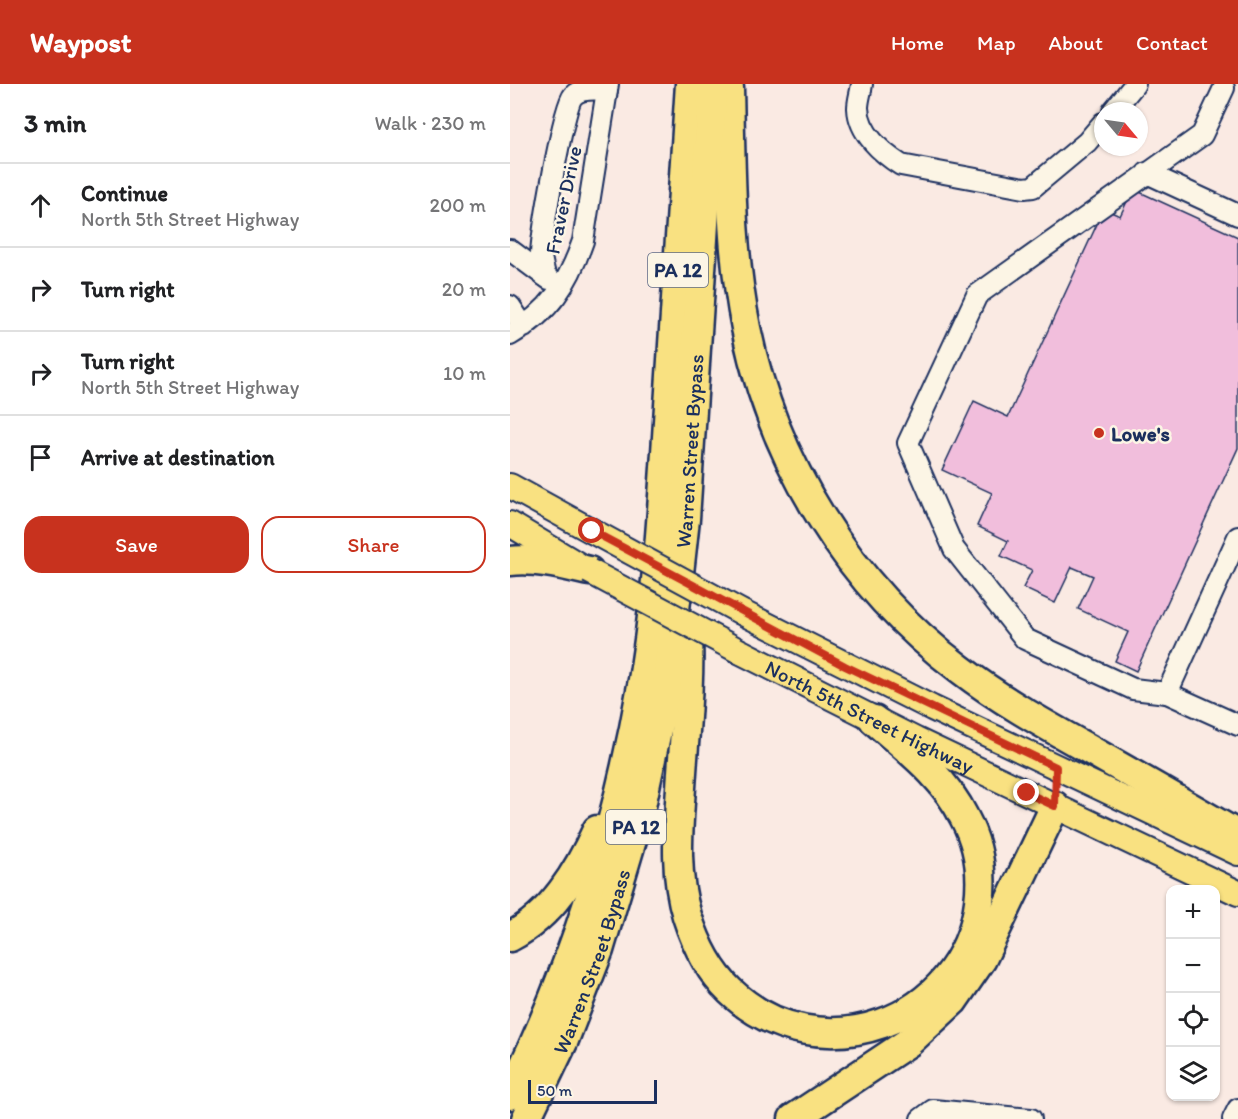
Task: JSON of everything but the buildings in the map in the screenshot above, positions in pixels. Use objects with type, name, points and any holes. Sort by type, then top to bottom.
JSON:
[{"type":"highway","name":"Warren Street Bypass","points":[[510,1095],[541,1030],[576,942],[605,852],[626,766],[643,678],[659,556],[690,84]]},
{"type":"highway","name":"Warren Street Bypass","points":[[526,1119],[564,1040],[599,950],[628,858],[667,682],[685,519],[713,84]]},
{"type":"highway","points":[[729,84],[732,205],[740,295],[746,330],[763,392],[785,450],[830,531],[867,581],[888,604],[959,669],[1011,704],[1238,835]]},
{"type":"highway","points":[[685,519],[688,679],[678,831],[682,894],[698,945],[720,980],[750,1008],[788,1026],[815,1032],[843,1032],[870,1028],[897,1018],[920,1004],[941,985],[965,951],[975,925],[980,897],[980,870],[974,842],[964,816],[933,772],[874,720]]},
{"type":"highway","points":[[510,561],[551,562],[589,571]]},
{"type":"highway","points":[[510,937],[537,918],[570,881],[591,844],[626,766]]},
{"type":"highway","points":[[793,1119],[909,1042],[953,1001],[982,959],[1055,806]]},
{"type":"main road","name":"North 5th Street Highway","points":[[510,486],[743,613],[865,675],[1238,853]]},
{"type":"main road","name":"North 5th Street Highway","points":[[510,524],[589,571],[874,720],[1238,893]]},
{"type":"main road","points":[[1055,806],[1056,767]]},
{"type":"street","points":[[862,84],[858,109],[862,124],[871,139],[885,154],[901,165],[1024,188],[1033,187],[1094,134]]},
{"type":"street","points":[[1120,102],[1135,84]]},
{"type":"street","points":[[545,276],[541,256],[542,248],[561,132],[571,98],[580,90],[608,87]]},
{"type":"street","name":"Fraver Drive","points":[[517,331],[548,307],[575,266],[583,241],[608,87]]},
{"type":"street","points":[[1229,88],[1202,135],[977,295],[908,443],[954,549],[1025,639],[1133,689],[1167,693],[1238,725]]},
{"type":"street","points":[[1148,173],[1238,215]]},
{"type":"street","points":[[510,250],[562,288]]},
{"type":"street","points":[[510,306],[517,331]]},
{"type":"street","points":[[1167,693],[1238,537]]},
{"type":"street","points":[[1233,1119],[1238,1108]]},
{"type":"street","points":[[921,1119],[933,1110],[1031,1119]]},
{"type":"place","name":"Lowe's","points":[[1099,433]]},
{"type":"route","points":[[592,531],[845,666],[1056,767],[1055,806],[1027,793]]}]
